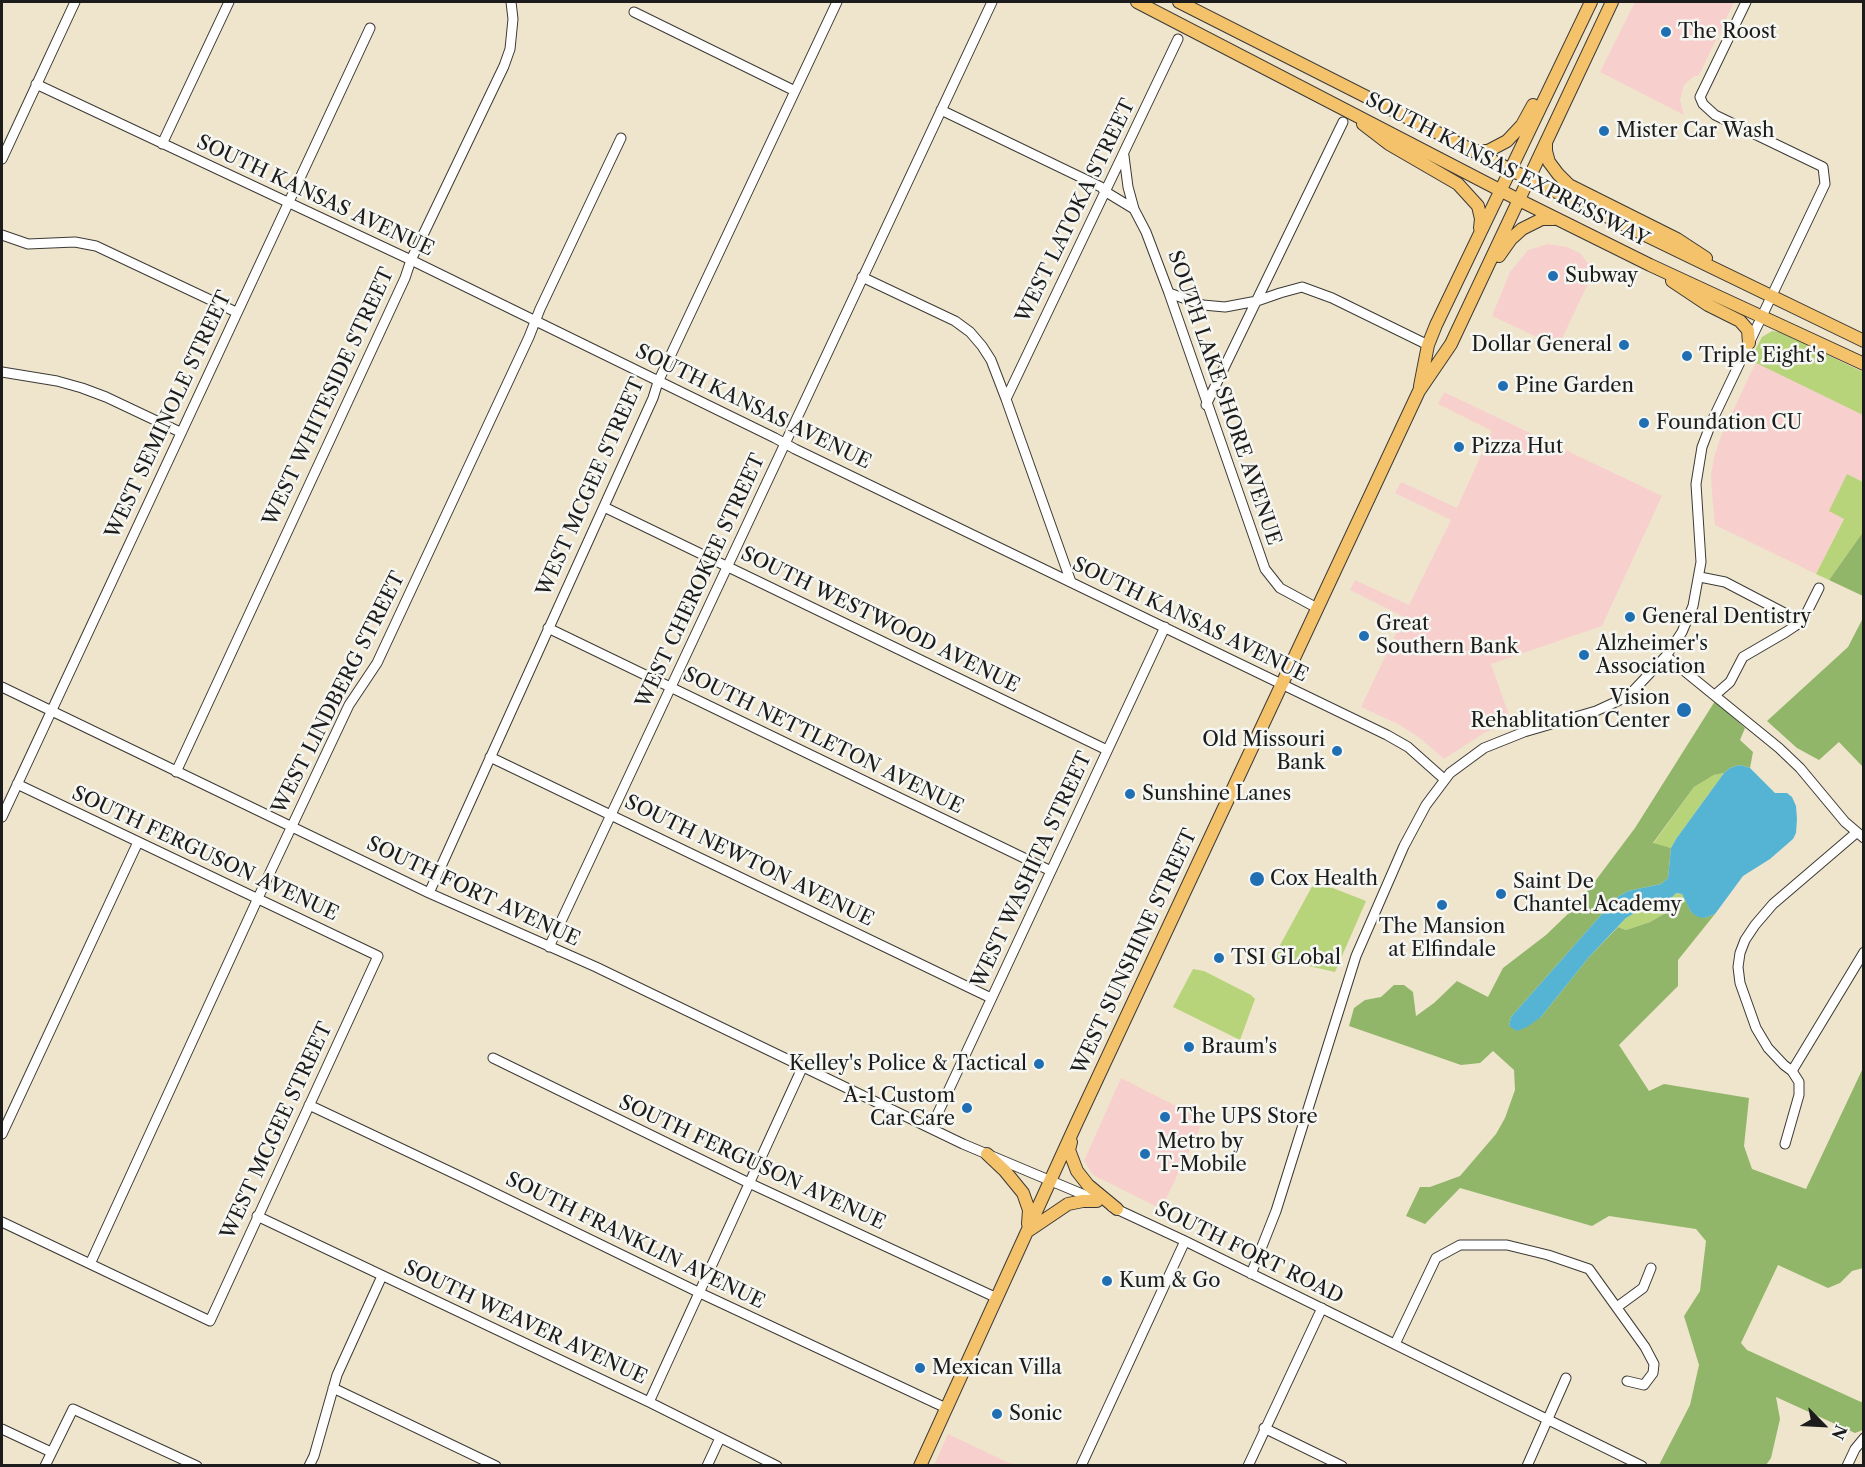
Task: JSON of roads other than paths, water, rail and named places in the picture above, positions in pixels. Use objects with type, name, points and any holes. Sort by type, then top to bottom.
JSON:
[{"type":"main road","name":"SOUTH KANSAS EXPRESSWAY","points":[[1137,2],[1559,220],[1863,364]]},
{"type":"main road","name":"SOUTH KANSAS EXPRESSWAY","points":[[1179,2],[1529,179],[1863,341]]},
{"type":"main road","name":"WEST SUNSHINE STREET","points":[[920,1466],[1077,1122],[1419,390],[1451,344],[1612,2]]},
{"type":"main road","points":[[1471,150],[1494,149],[1515,133],[1528,116],[1566,41],[1590,4]]},
{"type":"main road","name":"WEST SUNSHINE STREET","points":[[1419,390],[1428,345],[1590,4]]},
{"type":"main road","points":[[1344,107],[1389,144],[1446,176],[1467,192],[1480,212],[1477,238]]},
{"type":"main road","points":[[1546,144],[1549,162],[1557,174],[1569,185],[1677,239],[1733,278]]},
{"type":"main road","points":[[1451,344],[1511,239],[1536,221],[1559,220]]},
{"type":"main road","points":[[1650,265],[1694,296],[1740,321],[1748,330],[1749,343]]},
{"type":"main road","points":[[1077,1122],[1069,1150],[1074,1165],[1089,1185],[1117,1209]]},
{"type":"main road","points":[[987,1154],[1023,1193],[1029,1210],[1027,1232]]},
{"type":"main road","points":[[1027,1232],[1068,1204],[1097,1201]]},
{"type":"street","points":[[2,157],[75,2]]},
{"type":"street","points":[[162,144],[229,2]]},
{"type":"street","name":"WEST WHITESIDE STREET","points":[[176,772],[510,49],[513,29],[511,2]]},
{"type":"street","name":"WEST MCGEE STREET","points":[[429,893],[653,398],[658,382],[837,2]]},
{"type":"street","name":"WEST CHEROKEE STREET","points":[[549,947],[992,2]]},
{"type":"street","points":[[1251,1274],[1276,1211],[1356,956],[1415,823],[1444,779],[1472,755],[1496,742],[1588,714],[1620,700],[1644,681],[1666,656],[1688,619],[1700,577],[1700,534],[1696,496],[1699,459],[1712,421],[1822,192],[1826,175],[1823,167],[1715,115],[1703,104],[1700,97],[1746,2]]},
{"type":"street","points":[[634,12],[795,92]]},
{"type":"street","name":"WEST SEMINOLE STREET","points":[[2,817],[370,28]]},
{"type":"street","name":"WEST LATOKA STREET","points":[[1006,399],[1178,39]]},
{"type":"street","name":"SOUTH KANSAS AVENUE","points":[[36,84],[411,260],[1399,741],[1444,779]]},
{"type":"street","points":[[941,110],[1101,187],[1134,209]]},
{"type":"street","points":[[1206,405],[1343,122]]},
{"type":"street","name":"WEST LINDBERG STREET","points":[[90,1264],[258,898],[350,705],[377,663],[621,138]]},
{"type":"street","name":"SOUTH LAKE SHORE AVENUE","points":[[1124,154],[1128,187],[1134,209],[1146,232],[1169,293],[1206,405],[1268,574],[1286,591],[1317,608]]},
{"type":"street","points":[[2,235],[28,244],[75,242],[96,246],[236,312]]},
{"type":"street","points":[[862,277],[947,317],[970,332],[987,353],[1006,399],[1071,582]]},
{"type":"street","points":[[1169,293],[1210,306],[1232,306],[1302,287],[1332,298],[1428,345]]},
{"type":"street","points":[[2,372],[57,381],[82,388],[180,432]]},
{"type":"street","name":"SOUTH WESTWOOD AVENUE","points":[[604,507],[1107,750]]},
{"type":"street","points":[[1700,577],[1725,582],[1759,599],[1794,618],[1795,626]]},
{"type":"street","points":[[1715,695],[1730,682],[1743,657],[1803,620],[1820,588]]},
{"type":"street","name":"WEST WASHITA STREET","points":[[931,1128],[1165,627]]},
{"type":"street","name":"SOUTH NETTLETON AVENUE","points":[[548,628],[1051,871]]},
{"type":"street","points":[[1666,656],[1762,733],[1800,768],[1860,836],[1773,904],[1744,940],[1740,953],[1738,967],[1740,983],[1756,1028],[1775,1057],[1797,1076],[1800,1088],[1785,1144]]},
{"type":"street","name":"SOUTH FORT AVENUE","points":[[2,687],[292,828],[429,893],[596,967],[931,1128]]},
{"type":"street","name":"SOUTH NEWTON AVENUE","points":[[490,757],[991,998]]},
{"type":"street","name":"SOUTH FERGUSON AVENUE","points":[[17,784],[378,956]]},
{"type":"street","points":[[2,1134],[138,842]]},
{"type":"street","points":[[1792,1071],[1863,952]]},
{"type":"street","name":"WEST MCGEE STREET","points":[[90,1264],[210,1321],[378,956]]},
{"type":"street","name":"SOUTH FERGUSON AVENUE","points":[[493,1058],[749,1183],[997,1298]]},
{"type":"street","points":[[649,1402],[803,1066]]},
{"type":"street","name":"SOUTH FRANKLIN AVENUE","points":[[309,1105],[470,1180],[700,1293],[946,1408]]},
{"type":"street","name":"SOUTH FORT ROAD","points":[[931,1128],[1185,1241],[1548,1420]]},
{"type":"street","name":"SOUTH WEAVER AVENUE","points":[[257,1216],[649,1402],[777,1466]]},
{"type":"street","points":[[2,1222],[90,1264]]},
{"type":"street","points":[[1081,1466],[1185,1241]]},
{"type":"street","points":[[1395,1344],[1436,1258],[1460,1245],[1507,1245],[1548,1255],[1589,1269],[1643,1344],[1654,1364],[1653,1373],[1644,1385],[1626,1381]]},
{"type":"street","points":[[1617,1307],[1643,1288],[1651,1268]]},
{"type":"street","points":[[309,1466],[314,1456],[337,1375],[382,1276]]},
{"type":"street","points":[[1248,1466],[1322,1308]]},
{"type":"street","points":[[1527,1466],[1566,1378]]},
{"type":"street","points":[[333,1388],[496,1466]]},
{"type":"street","points":[[45,1466],[73,1409],[197,1466]]},
{"type":"street","points":[[1548,1420],[1638,1464]]},
{"type":"street","points":[[1264,1428],[1342,1466]]},
{"type":"street","points":[[2,1429],[51,1452]]},
{"type":"street","points":[[707,1466],[720,1438]]},
{"type":"street","points":[[1847,1466],[1863,1438]]},
{"type":"water","points":[[1740,765],[1750,768],[1775,793],[1787,793],[1792,797],[1796,806],[1797,819],[1793,839],[1770,859],[1743,876],[1715,914],[1705,918],[1698,917],[1691,912],[1682,894],[1676,893],[1660,910],[1641,909],[1626,918],[1589,957],[1541,1017],[1517,1031],[1509,1026],[1511,1017],[1616,898],[1628,891],[1661,884],[1668,878],[1671,848],[1676,839],[1724,773]]},
{"type":"place","name":"The Roost","points":[[1666,32]]},
{"type":"place","name":"Mister Car Wash","points":[[1604,131]]},
{"type":"place","name":"Subway","points":[[1553,276]]},
{"type":"place","name":"Dollar General","points":[[1624,345]]},
{"type":"place","name":"Triple Eight's","points":[[1687,356]]},
{"type":"place","name":"Pine Garden","points":[[1503,386]]},
{"type":"place","name":"Foundation CU","points":[[1644,423]]},
{"type":"place","name":"Pizza Hut","points":[[1459,447]]},
{"type":"place","name":"General Dentistry","points":[[1630,617]]},
{"type":"place","name":"Great Southern Bank","points":[[1364,636]]},
{"type":"place","name":"Alzheimer's Association","points":[[1584,655]]},
{"type":"place","name":"Vision Rehablitation Center","points":[[1684,710]]},
{"type":"place","name":"Old Missouri Bank","points":[[1337,751]]},
{"type":"place","name":"Sunshine Lanes","points":[[1130,794]]},
{"type":"place","name":"Cox Health","points":[[1257,879]]},
{"type":"place","name":"Saint De Chantel Academy","points":[[1501,894]]},
{"type":"place","name":"The Mansion at Elfindale","points":[[1442,905]]},
{"type":"place","name":"TSI GLobal","points":[[1219,958]]},
{"type":"place","name":"Braum's","points":[[1189,1047]]},
{"type":"place","name":"Kelley's Police & Tactical","points":[[1039,1064]]},
{"type":"place","name":"A-1 Custom Car Care","points":[[967,1108]]},
{"type":"place","name":"The UPS Store","points":[[1165,1117]]},
{"type":"place","name":"Metro by T-Mobile","points":[[1145,1154]]},
{"type":"place","name":"Kum & Go","points":[[1107,1281]]},
{"type":"place","name":"Mexican Villa","points":[[920,1368]]},
{"type":"place","name":"Sonic","points":[[997,1414]]}]
